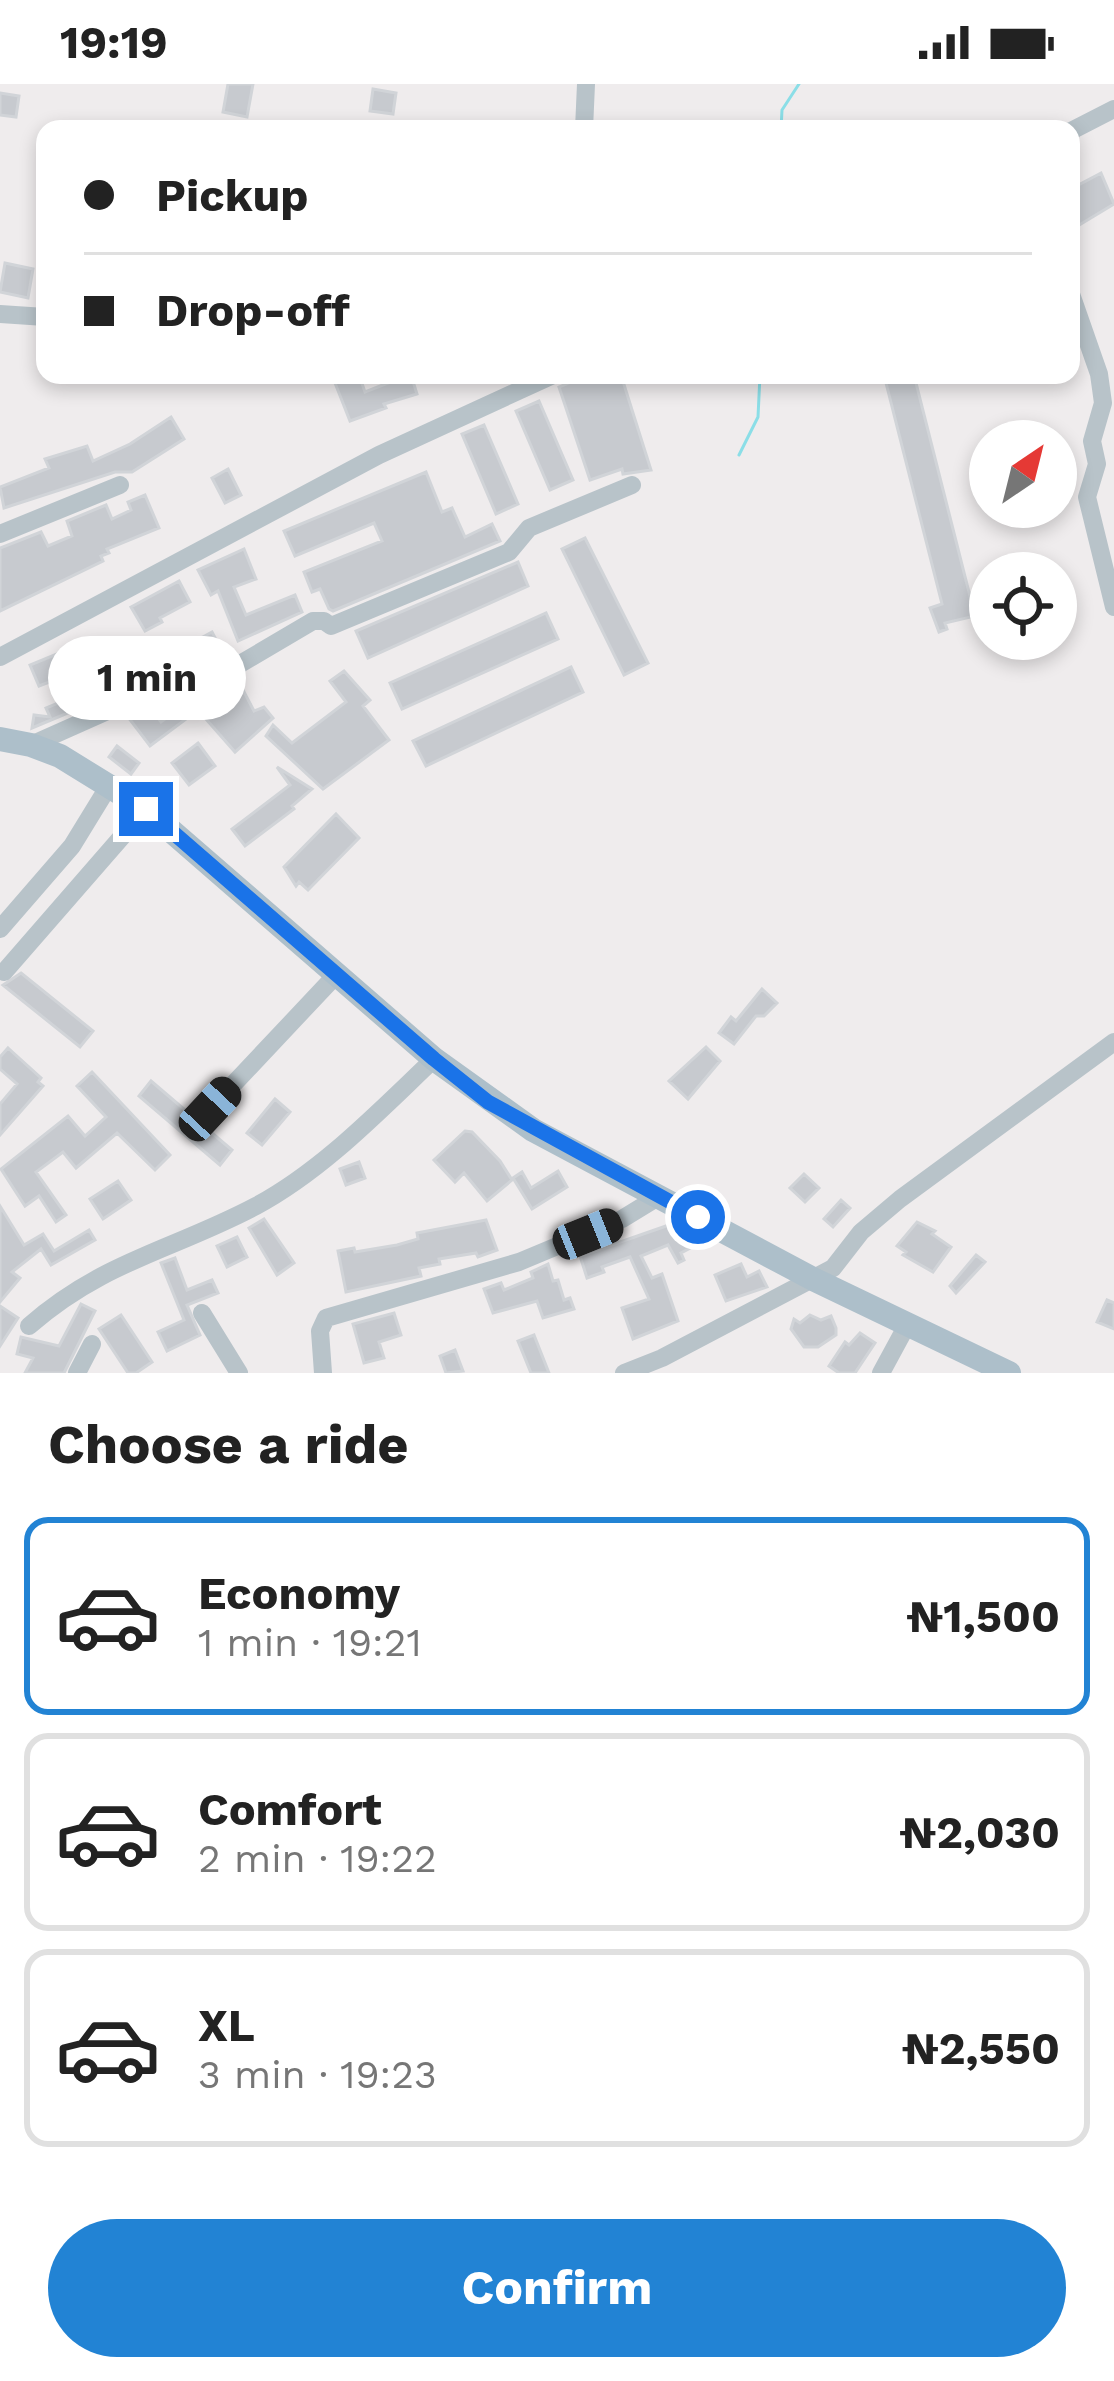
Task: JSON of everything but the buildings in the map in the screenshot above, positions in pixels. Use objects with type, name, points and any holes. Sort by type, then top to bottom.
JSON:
[{"type":"main road","points":[[0,739],[31,745],[110,784],[146,809],[488,1102],[815,1280],[1009,1373]]},
{"type":"street","points":[[584,120],[586,84]]},
{"type":"street","points":[[1080,126],[1114,109]]},
{"type":"street","points":[[0,314],[36,316]]},
{"type":"street","points":[[1080,320],[1099,374],[1102,403],[1092,441],[1097,464],[1087,497],[1114,607]]},
{"type":"street","points":[[0,657],[379,455],[533,384]]},
{"type":"street","points":[[0,533],[120,485]]},
{"type":"street","points":[[31,745],[141,696],[240,664],[313,621],[331,626],[509,552],[529,528],[632,485]]},
{"type":"street","points":[[0,929],[72,846],[110,784]]},
{"type":"street","points":[[4,972],[146,809]]},
{"type":"street","points":[[210,1109],[338,973]]},
{"type":"street","points":[[624,1373],[815,1280],[900,1198],[1114,1042]]},
{"type":"street","points":[[29,1326],[64,1296],[122,1263],[255,1207],[290,1185],[434,1059]]},
{"type":"street","points":[[323,1373],[320,1331],[326,1318],[519,1262],[622,1220],[658,1197]]},
{"type":"street","points":[[202,1313],[239,1373]]},
{"type":"street","points":[[881,1373],[907,1325]]},
{"type":"street","points":[[77,1373],[92,1344]]},
{"type":"waterway","points":[[781,120],[782,110],[799,84]]},
{"type":"waterway","points":[[739,455],[758,417],[760,384]]},
{"type":"route","points":[[146,809],[488,1102],[698,1217]]}]
